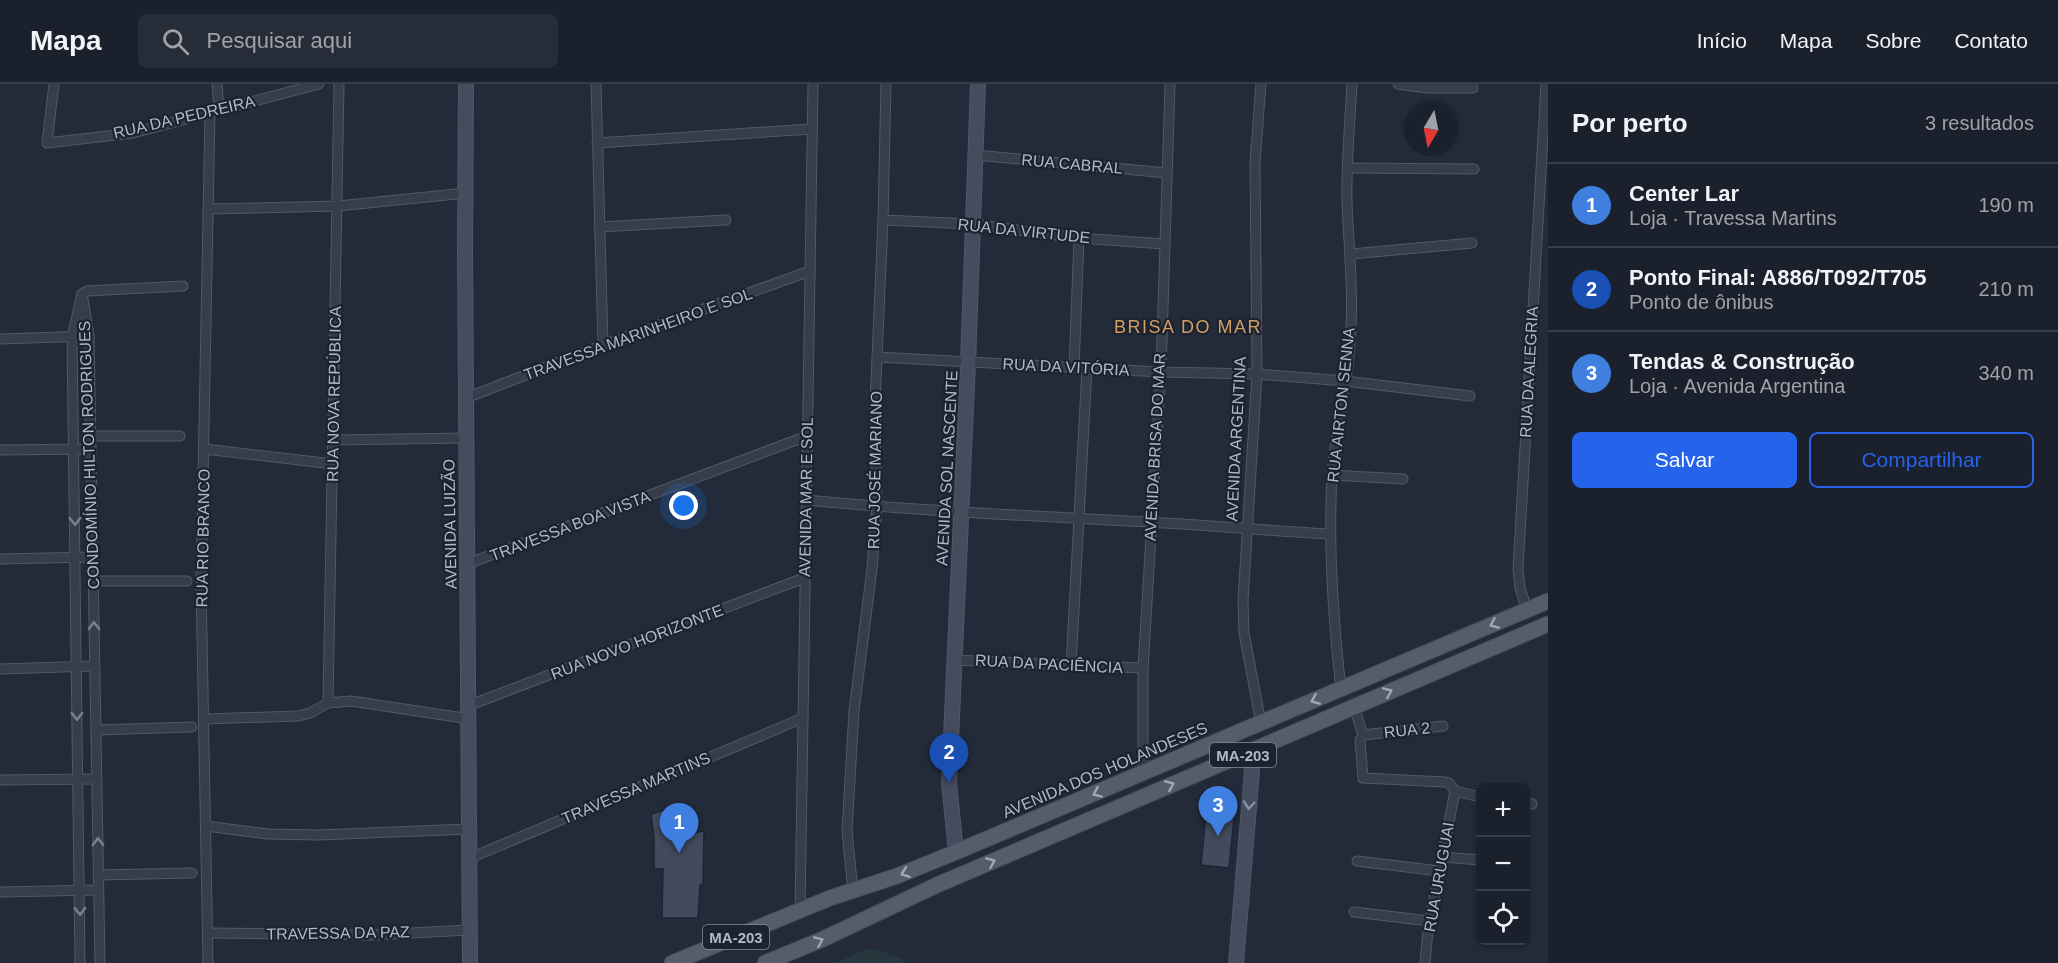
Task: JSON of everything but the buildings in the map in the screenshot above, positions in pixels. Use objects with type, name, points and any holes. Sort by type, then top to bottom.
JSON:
[{"type":"main road","name":"AVENIDA DOS HOLANDESES","points":[[672,963],[800,911],[956,852],[1548,601]]},
{"type":"main road","name":"MA-203","points":[[765,963],[823,939],[937,885],[1548,624]]},
{"type":"street","name":"RUA DA PEDREIRA","points":[[54,84],[47,143],[133,133],[319,84]]},
{"type":"street","name":"RUA RIO BRANCO","points":[[208,963],[201,581],[208,209],[217,84]]},
{"type":"street","name":"RUA NOVA REPÚBLICA","points":[[328,703],[339,84]]},
{"type":"street","name":"AVENIDA LUIZÃO","points":[[466,84],[466,438],[470,712],[468,859],[471,963]]},
{"type":"street","points":[[596,84],[603,345]]},
{"type":"street","name":"AVENIDA MAR E SOL","points":[[800,911],[813,84]]},
{"type":"street","name":"RUA JOSÉ MARIANO","points":[[853,891],[847,831],[854,711],[872,569],[877,507],[875,426],[886,84]]},
{"type":"street","name":"AVENIDA SOL NASCENTE","points":[[956,852],[949,783],[978,84]]},
{"type":"street","name":"AVENIDA BRISA DO MAR","points":[[1143,773],[1143,668],[1161,372],[1170,84]]},
{"type":"street","name":"AVENIDA ARGENTINA","points":[[1261,84],[1255,162],[1257,374],[1242,600],[1261,723]]},
{"type":"street","name":"RUA AIRTON SENNA","points":[[1341,689],[1332,611],[1330,534],[1336,433],[1350,344],[1351,254],[1347,168],[1352,84]]},
{"type":"street","points":[[1398,84],[1427,88],[1473,88]]},
{"type":"street","name":"RUA DA ALEGRIA","points":[[1527,610],[1520,588],[1518,569],[1546,84]]},
{"type":"street","points":[[597,142],[812,129]]},
{"type":"street","name":"RUA CABRAL","points":[[976,155],[1167,173]]},
{"type":"street","points":[[1347,168],[1474,169]]},
{"type":"street","points":[[208,209],[338,206],[466,193]]},
{"type":"street","points":[[599,227],[726,220]]},
{"type":"street","name":"RUA DA VIRTUDE","points":[[883,220],[973,224],[1079,238],[1164,244]]},
{"type":"street","points":[[1074,368],[1079,238]]},
{"type":"street","points":[[1351,254],[1472,243]]},
{"type":"street","name":"TRAVESSA MARINHEIRO E SOL","points":[[466,398],[603,345],[810,271]]},
{"type":"street","points":[[82,294],[87,291],[183,286]]},
{"type":"street","name":"CONDOMÍNIO HILTON RODRIGUES","points":[[82,294],[89,336],[100,963]]},
{"type":"street","name":"CONDOMÍNIO HILTON RODRIGUES","points":[[80,963],[72,337],[82,294]]},
{"type":"street","points":[[0,339],[89,336]]},
{"type":"street","name":"RUA DA VITÓRIA","points":[[877,357],[1161,372],[1257,374],[1345,381],[1470,396]]},
{"type":"street","points":[[1071,666],[1087,368]]},
{"type":"street","points":[[91,436],[180,436]]},
{"type":"street","name":"TRAVESSA BOA VISTA","points":[[467,564],[807,436]]},
{"type":"street","points":[[334,440],[466,438]]},
{"type":"street","points":[[0,450],[91,449]]},
{"type":"street","points":[[204,449],[333,464]]},
{"type":"street","points":[[1332,475],[1403,479]]},
{"type":"street","points":[[806,500],[960,513],[1151,522],[1330,534]]},
{"type":"street","points":[[0,558],[93,557]]},
{"type":"street","name":"RUA NOVO HORIZONTE","points":[[204,719],[298,716],[310,713],[328,703],[351,701],[470,712],[804,578]]},
{"type":"street","points":[[93,581],[187,581]]},
{"type":"street","name":"RUA DA PACIÊNCIA","points":[[954,660],[1143,668]]},
{"type":"street","points":[[0,669],[94,666]]},
{"type":"street","name":"RUA 2","points":[[1354,707],[1363,735],[1443,726]]},
{"type":"street","name":"TRAVESSA MARTINS","points":[[468,859],[803,718]]},
{"type":"street","points":[[96,730],[192,727]]},
{"type":"street","points":[[1363,735],[1360,740],[1363,778],[1445,782],[1452,785],[1455,791],[1476,796]]},
{"type":"street","points":[[1236,757],[1250,762],[1252,771],[1236,963]]},
{"type":"street","points":[[0,780],[96,779]]},
{"type":"street","name":"RUA URUGUAI","points":[[1425,963],[1430,921],[1455,791]]},
{"type":"street","points":[[206,826],[268,834],[318,835],[469,829]]},
{"type":"street","points":[[1442,857],[1476,860]]},
{"type":"street","points":[[1357,861],[1439,871]]},
{"type":"street","points":[[98,875],[192,873]]},
{"type":"street","points":[[0,892],[98,890]]},
{"type":"street","points":[[1354,912],[1430,921]]},
{"type":"street","name":"TRAVESSA DA PAZ","points":[[208,933],[372,935],[469,930]]},
{"type":"shaded area","points":[[870,948],[901,958],[905,963],[834,963]]},
{"type":"place","name":"Ponto Final: A886/T092/T705","points":[[949,783]]},
{"type":"place","name":"Tendas & Construção","points":[[1218,836]]},
{"type":"place","name":"Center Lar","points":[[679,853]]},
{"type":"district","name":"BRISA DO MAR","points":[[1188,327]]}]
